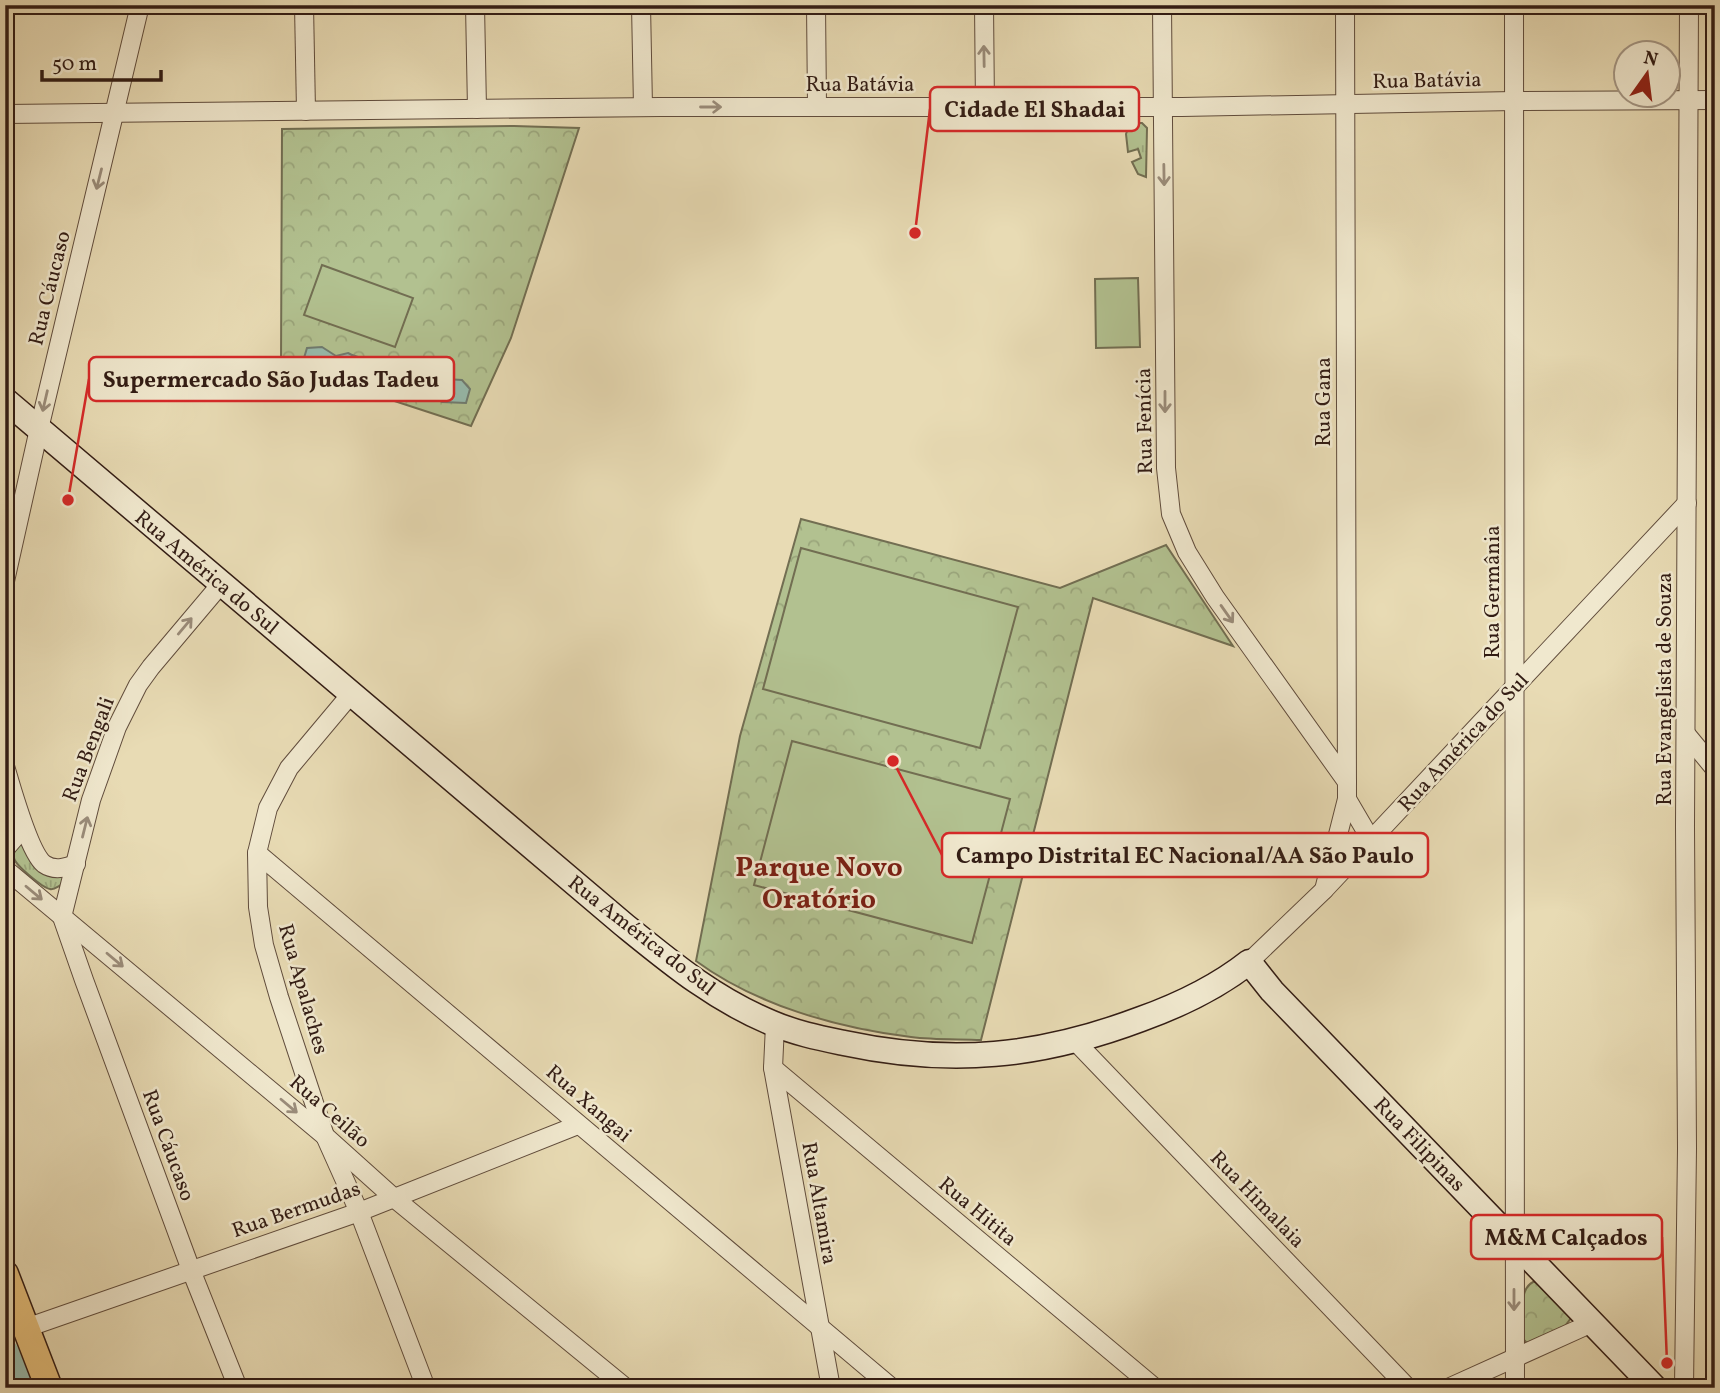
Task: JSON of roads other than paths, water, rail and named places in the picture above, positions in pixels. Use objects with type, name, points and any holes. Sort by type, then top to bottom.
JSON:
[{"type":"main road","name":"Rua América do Sul","points":[[5,400],[689,978],[734,1006],[775,1025],[860,1047],[899,1053],[980,1056],[1025,1051],[1076,1042],[1172,1008],[1228,979],[1249,962]]},
{"type":"main road","name":"Rua Filipinas","points":[[1249,962],[1272,991],[1655,1388]]},
{"type":"main road","name":"Rua Filipinas","points":[[1228,979],[1272,991]]},
{"type":"main road","points":[[5,1274],[49,1388]]},
{"type":"street","name":"Rua Cáucaso","points":[[5,581],[140,5]]},
{"type":"street","points":[[303,5],[306,111]]},
{"type":"street","points":[[475,5],[477,109]]},
{"type":"street","points":[[641,5],[643,107]]},
{"type":"street","points":[[816,5],[817,106]]},
{"type":"street","points":[[984,5],[985,107]]},
{"type":"street","name":"Rua Fenícia","points":[[1162,5],[1166,468],[1171,514],[1181,540],[1215,597],[1347,790]]},
{"type":"street","name":"Rua Gana","points":[[1324,890],[1347,790],[1345,5]]},
{"type":"street","name":"Rua Germânia","points":[[1514,5],[1515,1388]]},
{"type":"street","name":"Rua Evangelista de Souza","points":[[1671,1388],[1684,1380],[1687,1149],[1689,5]]},
{"type":"street","name":"Rua Batávia","points":[[5,114],[643,107],[1163,107],[1715,100]]},
{"type":"street","name":"Rua América do Sul","points":[[1249,962],[1324,890],[1688,503]]},
{"type":"street","name":"Rua Bengali","points":[[62,917],[98,777],[117,727],[151,667],[221,584]]},
{"type":"street","name":"Rua Apalaches","points":[[351,694],[289,768],[268,808],[257,853],[258,907],[264,945],[279,997],[325,1136],[359,1212],[426,1388]]},
{"type":"street","points":[[1686,734],[1715,769]]},
{"type":"street","points":[[5,766],[18,814],[41,862],[60,869],[76,863]]},
{"type":"street","points":[[1347,790],[1371,840]]},
{"type":"street","points":[[5,849],[18,834],[18,814]]},
{"type":"street","name":"Rua Xangai","points":[[257,853],[892,1388]]},
{"type":"street","name":"Rua Ceilão","points":[[5,869],[325,1136],[394,1198],[626,1388]]},
{"type":"street","name":"Rua Cáucaso","points":[[62,917],[191,1270],[239,1388]]},
{"type":"street","name":"Rua Altamira","points":[[775,1025],[773,1068],[831,1388]]},
{"type":"street","name":"Rua Himalaia","points":[[1076,1042],[1408,1388]]},
{"type":"street","name":"Rua Hitita","points":[[773,1068],[1155,1388]]},
{"type":"street","name":"Rua Bermudas","points":[[26,1328],[359,1212],[578,1125]]},
{"type":"street","points":[[1448,1388],[1592,1323]]},
{"type":"waterway","points":[[5,1353],[19,1388]]},
{"type":"place","name":"Cidade El Shadai","points":[[915,233]]},
{"type":"place","name":"Supermercado São Judas Tadeu","points":[[68,500]]},
{"type":"place","name":"Campo Distrital EC Nacional/AA São Paulo","points":[[893,761]]},
{"type":"place","name":"M&M Calçados","points":[[1667,1363]]},
{"type":"district","name":"Parque Novo Oratório","points":[[819,882]]}]
